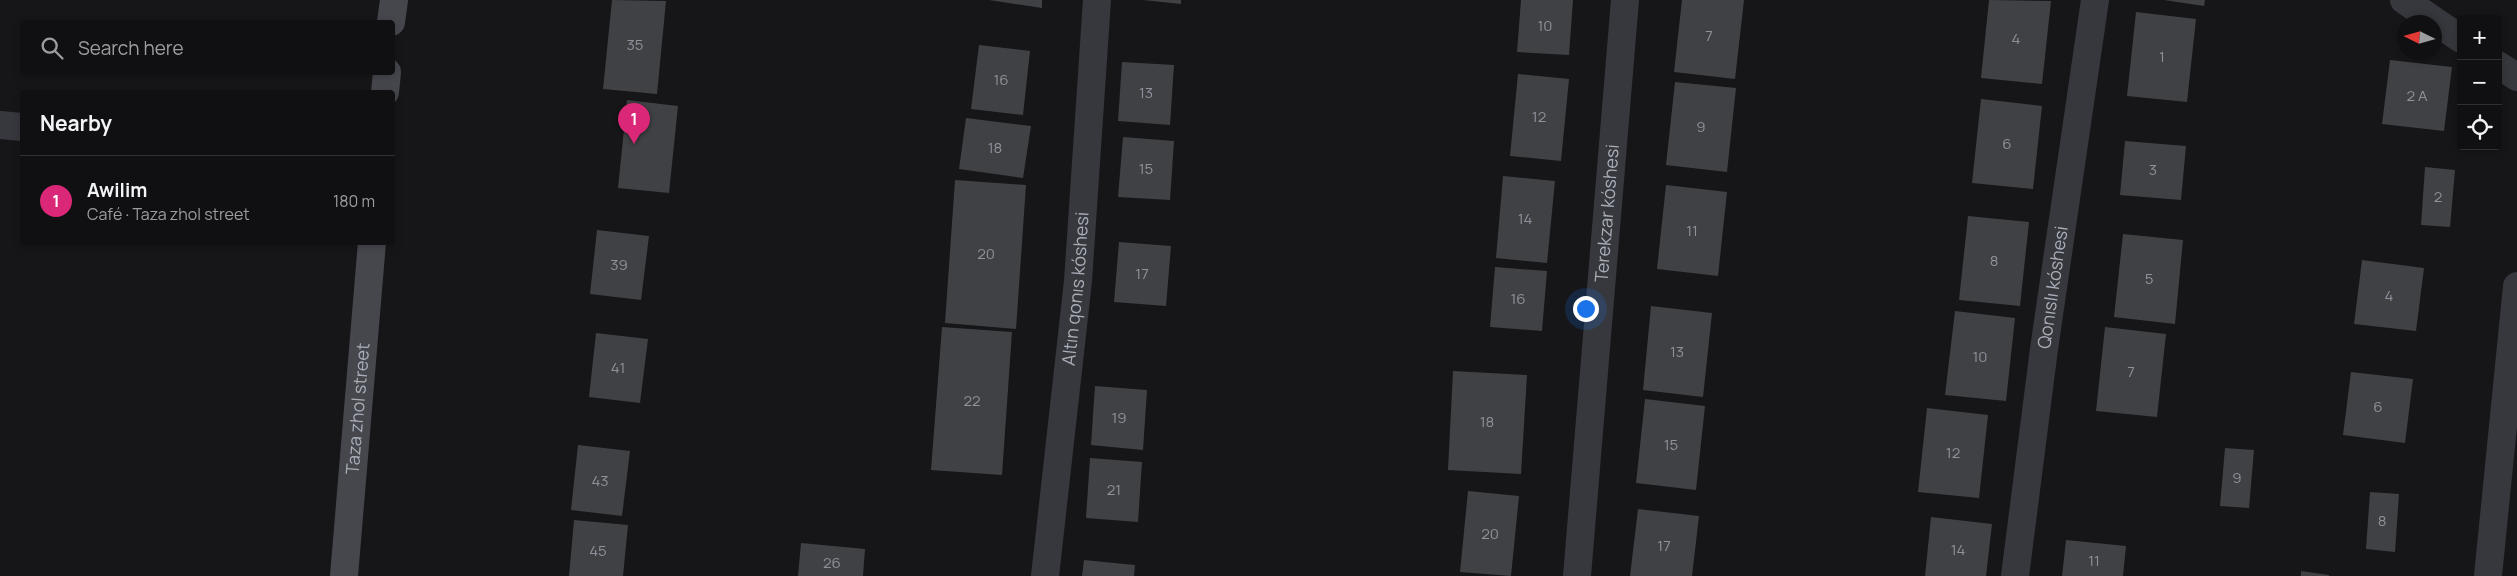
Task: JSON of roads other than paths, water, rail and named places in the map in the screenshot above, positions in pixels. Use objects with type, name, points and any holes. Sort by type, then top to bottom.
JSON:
[{"type":"main road","points":[[391,20],[394,0]]},
{"type":"main road","points":[[385,90],[387,75]]},
{"type":"main road","name":"Taza zhol street","points":[[344,576],[372,245]]},
{"type":"street","name":"Altın qonıs kóshesi","points":[[1045,576],[1078,281],[1097,0]]},
{"type":"street","name":"Terekzar kóshesi","points":[[1577,576],[1625,0]]},
{"type":"street","name":"Qonıslı kóshesi","points":[[2016,576],[2044,349],[2096,0]]},
{"type":"street","points":[[2404,0],[2457,36]]},
{"type":"street","points":[[2502,68],[2517,78]]},
{"type":"street","points":[[0,125],[20,127]]},
{"type":"street","points":[[2488,576],[2517,286]]},
{"type":"place","name":"Awilim","points":[[634,144]]}]
